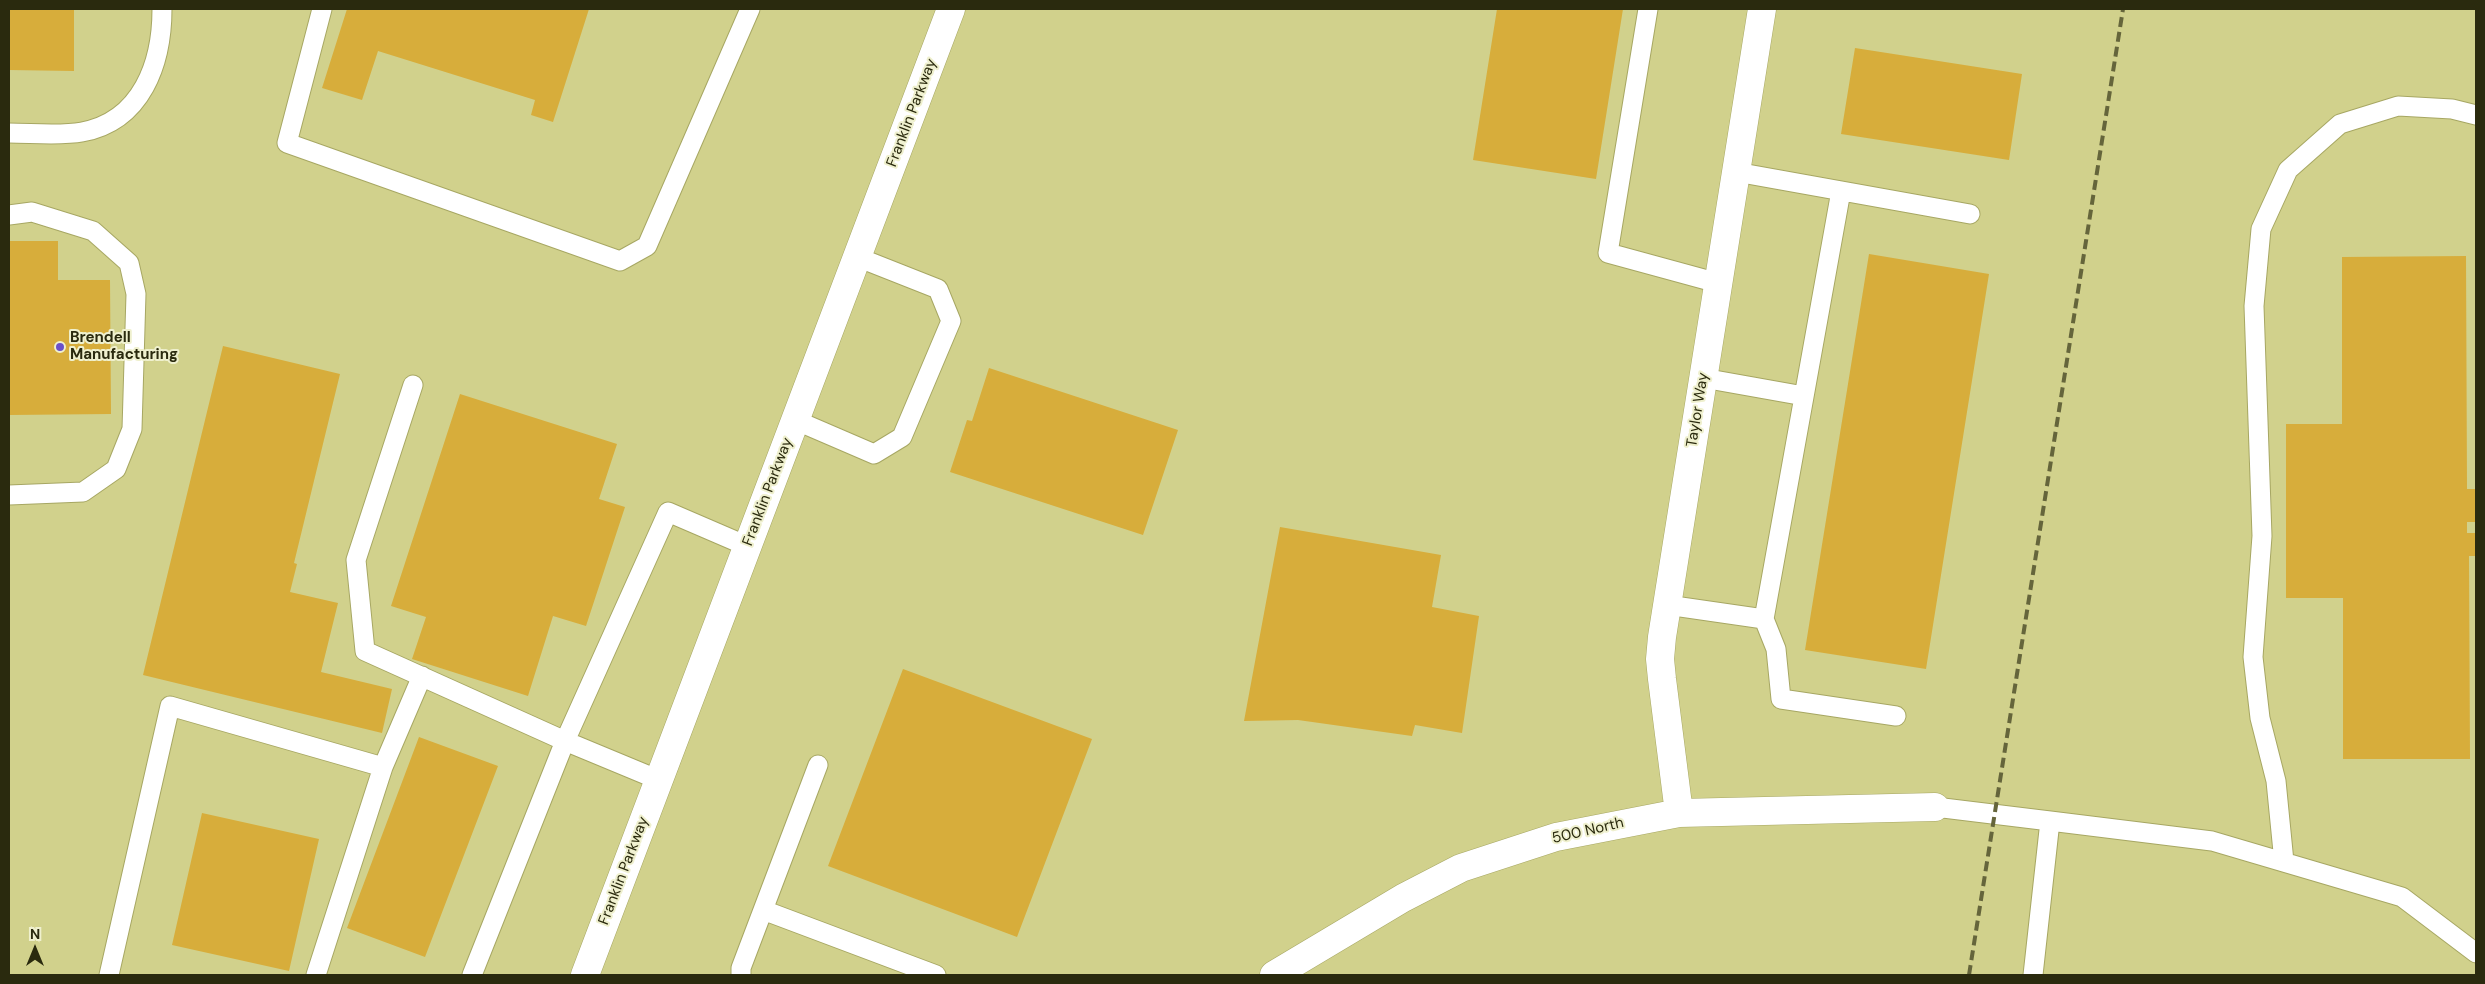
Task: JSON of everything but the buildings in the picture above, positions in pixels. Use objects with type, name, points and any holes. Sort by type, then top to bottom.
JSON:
[{"type":"street","name":"Franklin Parkway","points":[[584,975],[952,9]]},
{"type":"street","name":"Taylor Way","points":[[1679,813],[1660,659],[1762,9]]},
{"type":"street","name":"500 North","points":[[1274,975],[1403,898],[1461,868],[1556,837],[1679,813],[1935,807]]},
{"type":"lane","points":[[9,133],[82,132],[109,122],[129,110],[146,86],[162,32],[162,9]]},
{"type":"lane","points":[[322,9],[287,143],[620,262],[647,246],[750,9]]},
{"type":"lane","points":[[1648,9],[1608,253],[1718,283]]},
{"type":"lane","points":[[2284,862],[2276,781],[2260,718],[2253,657],[2262,536],[2254,306],[2261,229],[2288,170],[2340,124],[2398,106],[2452,110],[2476,115]]},
{"type":"lane","points":[[1736,172],[1970,214]]},
{"type":"lane","points":[[1841,191],[1764,620],[1776,649],[1781,700],[1896,716]]},
{"type":"lane","points":[[9,215],[32,212],[93,231],[129,263],[136,294],[132,429],[116,469],[83,492],[9,495]]},
{"type":"lane","points":[[795,420],[874,454],[902,437],[951,322],[938,289],[857,257]]},
{"type":"lane","points":[[1703,378],[1804,396]]},
{"type":"lane","points":[[413,385],[356,560],[365,651],[565,741],[659,780]]},
{"type":"lane","points":[[472,975],[565,741],[668,512],[747,546]]},
{"type":"lane","points":[[1667,605],[1764,620]]},
{"type":"lane","points":[[316,975],[383,767],[422,676]]},
{"type":"lane","points":[[109,975],[170,706],[383,767]]},
{"type":"lane","points":[[742,975],[742,968],[818,765]]},
{"type":"lane","points":[[1935,807],[2212,841],[2402,897],[2476,953]]},
{"type":"lane","points":[[2033,975],[2050,821]]},
{"type":"lane","points":[[763,910],[936,975]]},
{"type":"railway","points":[[1969,975],[2123,9]]},
{"type":"place","name":"Brendell Manufacturing","points":[[60,347]]}]
